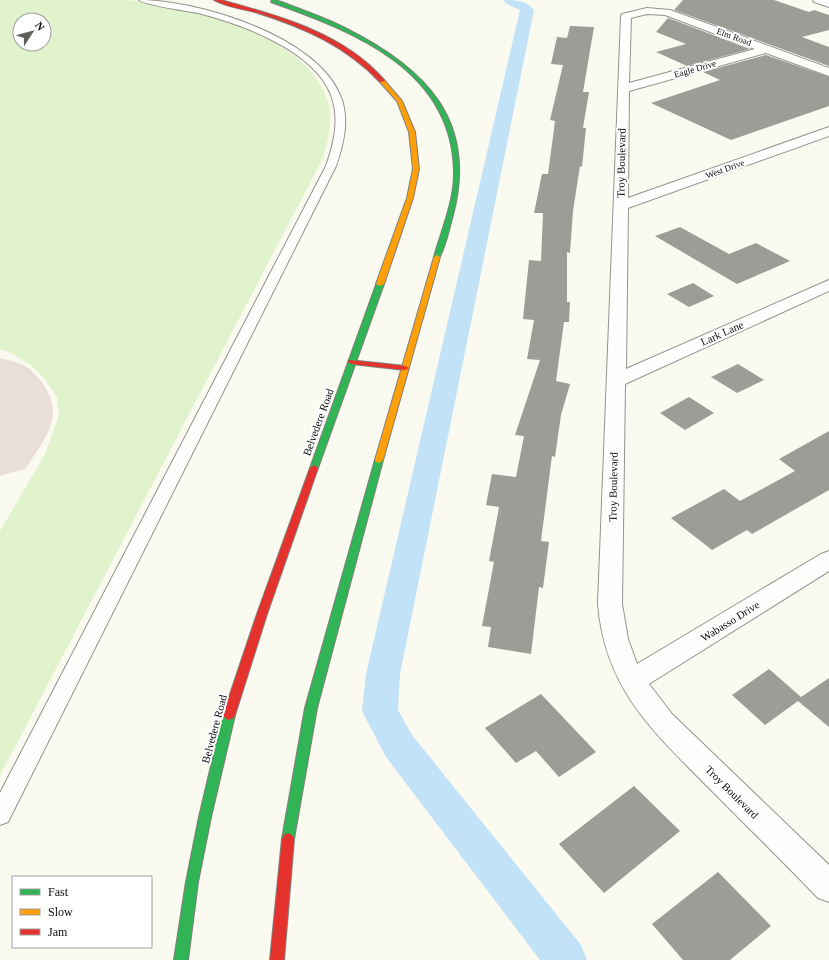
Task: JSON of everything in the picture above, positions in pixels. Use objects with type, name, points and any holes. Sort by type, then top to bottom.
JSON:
[{"type":"main road","name":"Belvedere Road","points":[[181,960],[192,882],[231,708],[250,647],[404,216],[414,184],[415,144],[408,120],[390,88],[371,69],[349,52],[294,24],[250,9],[216,0]]},
{"type":"main road","points":[[268,0],[334,23],[361,36],[387,52],[408,68],[427,87],[448,121],[457,159],[455,188],[448,218],[329,638],[311,708],[291,814],[283,878],[277,960]]},
{"type":"main road","points":[[352,362],[405,368]]},
{"type":"street","points":[[818,0],[829,4]]},
{"type":"street","name":"Elm Road","points":[[638,12],[666,12],[829,72]]},
{"type":"street","name":"Troy Boulevard","points":[[638,12],[626,16],[623,90],[610,610],[615,642],[632,681],[662,722],[829,887]]},
{"type":"street","name":"Eagle Drive","points":[[623,90],[767,49]]},
{"type":"street","name":"West Drive","points":[[620,206],[829,131]]},
{"type":"street","name":"Lark Lane","points":[[616,381],[829,285]]},
{"type":"street","name":"Wabasso Drive","points":[[632,681],[829,560]]},
{"type":"lane","points":[[0,815],[328,173],[339,142],[342,124],[336,95],[328,81],[300,52],[276,39],[224,18],[186,8],[143,0]]},
{"type":"green space","points":[[0,0],[124,0],[178,8],[239,26],[268,39],[293,55],[313,74],[326,96],[330,112],[329,135],[323,158],[0,776],[0,531],[45,454],[59,415],[57,397],[44,378],[33,367],[12,353],[0,349]]},
{"type":"building","points":[[683,0],[774,0],[809,12],[814,10],[829,15],[829,30],[802,37],[829,47],[829,66],[674,10]]},
{"type":"building","points":[[668,18],[750,49],[687,66],[656,52],[686,44],[656,32]]},
{"type":"building","points":[[570,26],[594,27],[583,92],[589,92],[583,128],[586,128],[582,167],[580,166],[573,211],[570,253],[567,252],[567,302],[570,302],[569,322],[564,322],[556,381],[570,384],[561,415],[555,457],[552,456],[541,541],[549,542],[543,588],[539,587],[531,654],[488,647],[491,627],[482,626],[494,562],[489,561],[499,507],[486,505],[492,474],[516,477],[524,436],[515,435],[540,360],[527,359],[534,320],[523,319],[529,260],[541,261],[543,213],[534,213],[542,174],[548,174],[555,121],[550,120],[563,65],[551,64],[557,37],[567,38]]},
{"type":"building","points":[[766,55],[829,77],[829,106],[731,140],[651,103],[720,80],[703,72]]},
{"type":"building","points":[[680,227],[729,254],[756,243],[790,261],[737,284],[655,236]]},
{"type":"building","points":[[693,283],[714,296],[689,307],[667,294]]},
{"type":"building","points":[[738,364],[764,380],[737,393],[711,377]]},
{"type":"building","points":[[689,397],[714,413],[685,430],[660,413]]},
{"type":"building","points":[[829,431],[829,490],[752,534],[747,530],[712,550],[671,518],[724,489],[740,501],[795,471],[779,459]]},
{"type":"building","points":[[769,669],[801,697],[829,678],[829,727],[798,701],[765,725],[732,695]]},
{"type":"building","points":[[541,694],[596,752],[559,777],[536,751],[516,763],[485,728]]},
{"type":"building","points":[[634,786],[680,831],[604,893],[559,844]]},
{"type":"building","points":[[718,872],[771,926],[730,960],[683,960],[652,924]]},
{"type":"waterway","points":[[510,0],[525,7],[527,10],[383,674],[380,711],[399,746],[566,960]]},
{"type":"taxiway","points":[[0,377],[10,385],[17,394],[20,403],[20,413],[17,423],[0,453]]},
{"type":"traffic: fast","points":[[273,1],[336,25],[368,41],[397,60],[422,82],[442,109],[454,139],[457,175],[452,206],[437,257]]},
{"type":"traffic: fast","points":[[314,468],[380,284]]},
{"type":"traffic: fast","points":[[288,839],[311,708],[379,460]]},
{"type":"traffic: fast","points":[[181,960],[192,882],[205,817],[229,715]]},
{"type":"traffic: slow","points":[[380,284],[410,198],[416,169],[412,132],[399,101],[382,81]]},
{"type":"traffic: slow","points":[[379,460],[437,257]]},
{"type":"traffic: jam","points":[[216,0],[283,20],[328,39],[348,51],[366,65],[382,81]]},
{"type":"traffic: jam","points":[[352,362],[405,368]]},
{"type":"traffic: jam","points":[[229,715],[262,614],[314,468]]},
{"type":"traffic: jam","points":[[277,960],[288,839]]}]
